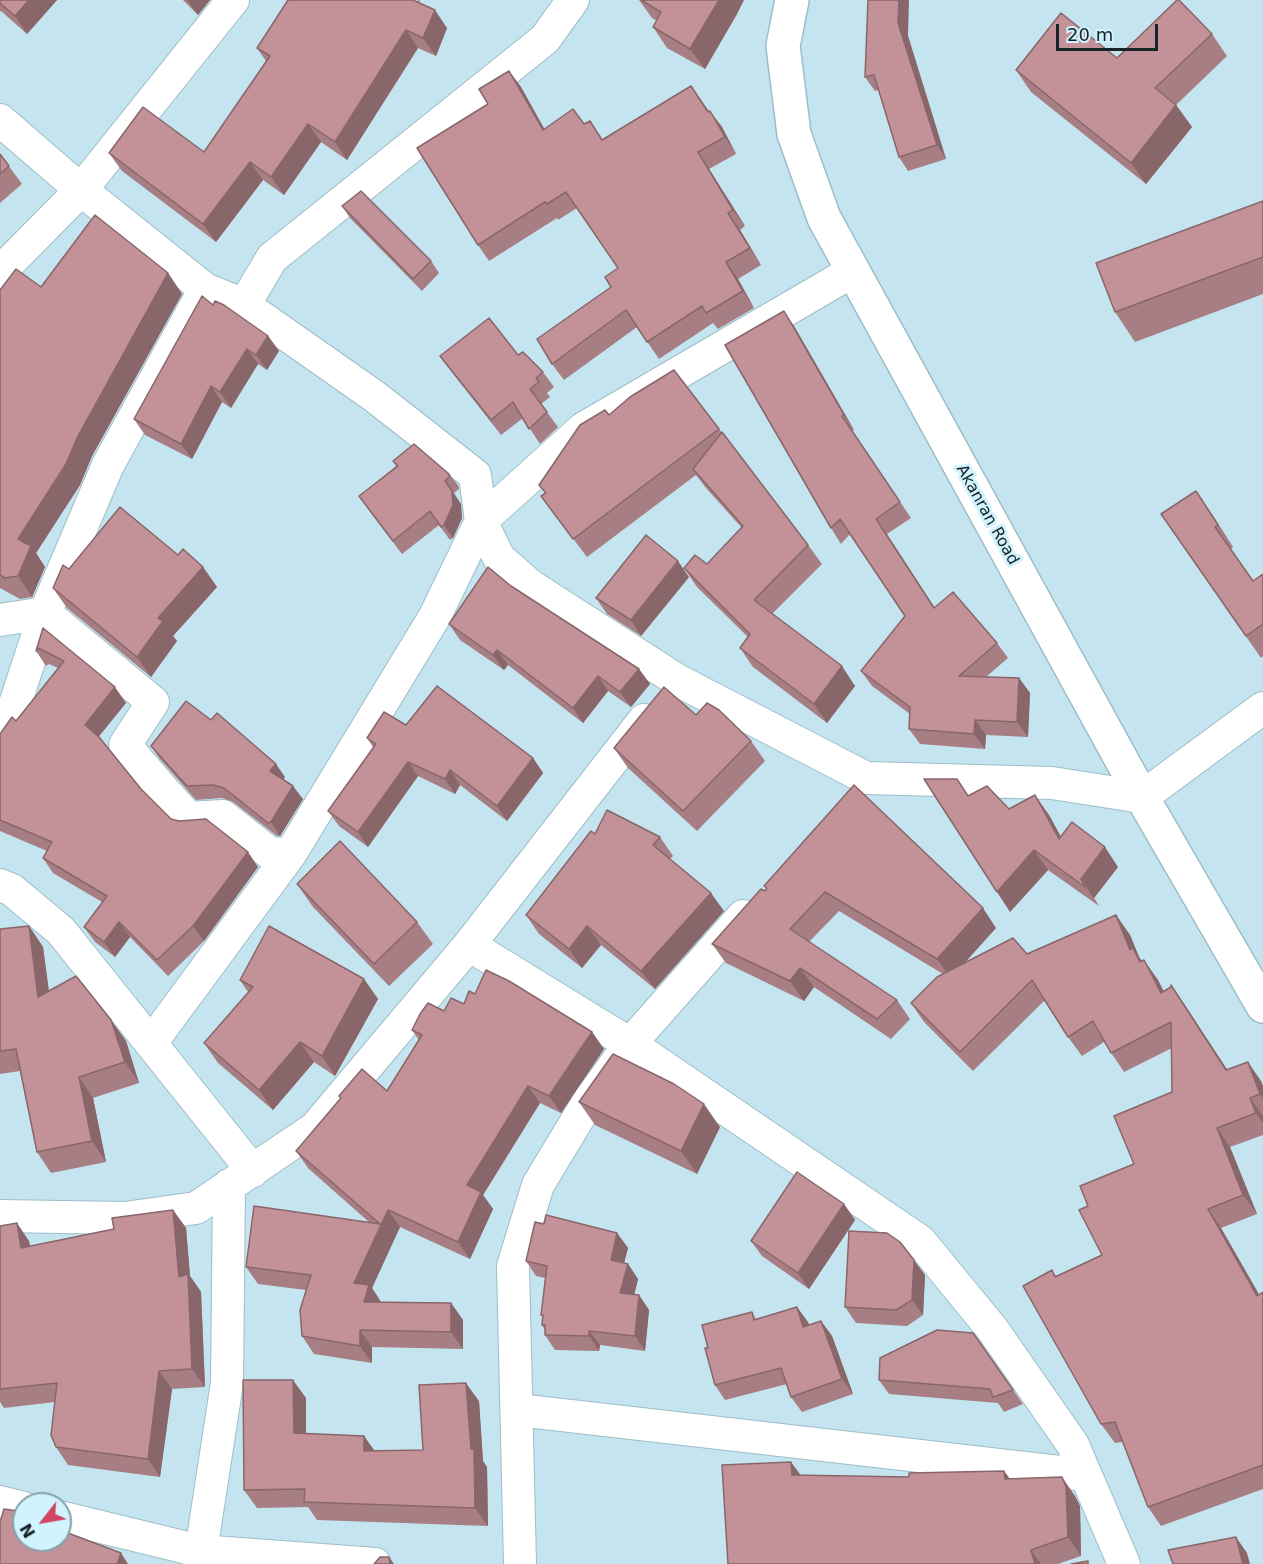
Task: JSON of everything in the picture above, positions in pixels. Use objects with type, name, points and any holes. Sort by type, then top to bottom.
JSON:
[{"type":"main road","name":"Akanran Road","points":[[792,0],[783,46],[794,134],[825,218],[1142,798],[1263,1006]]},
{"type":"street","points":[[0,272],[81,190],[233,0]]},
{"type":"street","points":[[244,304],[272,258],[545,39],[573,0]]},
{"type":"street","points":[[0,120],[81,190],[205,289],[244,304],[374,396],[475,475],[481,520],[499,558],[531,586],[677,680],[858,787],[1052,783],[1142,798],[1263,708]]},
{"type":"street","points":[[151,1043],[291,853],[435,616],[481,520],[584,428],[853,271]]},
{"type":"street","points":[[0,736],[10,719],[45,613],[108,465],[205,289]]},
{"type":"street","points":[[0,620],[45,613],[153,702],[125,745],[189,818],[223,816],[271,854],[291,853]]},
{"type":"street","points":[[0,1216],[125,1218],[196,1208],[315,1128],[469,945],[634,731],[677,680]]},
{"type":"street","points":[[0,885],[12,890],[61,931],[151,1043],[241,1178],[227,1383],[200,1558]]},
{"type":"street","points":[[520,1564],[513,1266],[538,1185],[588,1102],[630,1044],[764,893]]},
{"type":"street","points":[[469,945],[630,1044],[920,1242],[993,1330],[1073,1445],[1124,1564]]},
{"type":"street","points":[[518,1410],[1086,1475]]},
{"type":"street","points":[[72,1521],[200,1558],[375,1564]]},
{"type":"building","points":[[0,0],[29,0],[15,16],[0,3]]},
{"type":"building","points":[[288,0],[413,0],[435,10],[423,38],[406,30],[335,142],[308,124],[271,177],[250,162],[203,224],[109,153],[143,107],[204,152],[270,56],[257,48]]},
{"type":"building","points":[[641,0],[719,0],[690,49],[653,27],[661,12]]},
{"type":"building","points":[[868,0],[899,0],[898,23],[937,145],[899,157],[874,75],[865,77]]},
{"type":"building","points":[[1177,0],[1212,34],[1155,88],[1176,105],[1131,163],[1016,70],[1061,13],[1117,58]]},
{"type":"building","points":[[509,71],[543,130],[573,109],[584,124],[590,121],[602,140],[691,86],[708,112],[710,111],[725,137],[698,152],[733,210],[728,213],[750,248],[726,262],[743,291],[706,313],[702,306],[647,342],[626,310],[552,364],[537,339],[611,287],[605,277],[618,268],[566,192],[547,204],[545,202],[478,245],[417,148],[488,104],[479,89]]},
{"type":"building","points":[[0,154],[9,166],[0,174]]},
{"type":"building","points":[[361,191],[431,261],[413,279],[342,206]]},
{"type":"building","points":[[1263,201],[1263,257],[1115,312],[1096,263]]},
{"type":"building","points":[[95,215],[168,273],[78,436],[66,464],[18,539],[31,546],[18,576],[5,578],[0,575],[0,290],[16,269],[41,287]]},
{"type":"building","points":[[202,296],[213,305],[215,301],[224,305],[268,336],[256,355],[247,349],[220,392],[211,386],[181,444],[134,419]]},
{"type":"building","points":[[784,311],[844,415],[842,416],[900,502],[876,519],[934,608],[953,592],[997,643],[959,676],[1019,678],[1017,722],[975,720],[974,734],[909,729],[910,707],[861,671],[905,616],[840,519],[831,528],[725,345]]},
{"type":"building","points":[[489,318],[518,355],[523,352],[543,372],[536,378],[539,382],[530,389],[547,412],[529,429],[513,402],[491,420],[440,356]]},
{"type":"building","points":[[674,370],[719,429],[573,539],[541,496],[546,493],[539,485],[580,425],[605,410],[609,415],[630,397]]},
{"type":"building","points":[[722,432],[808,545],[754,600],[842,666],[814,704],[740,648],[750,634],[684,568],[695,555],[707,564],[743,526],[693,469]]},
{"type":"building","points":[[414,444],[449,474],[450,476],[445,481],[452,491],[453,505],[441,527],[430,511],[393,541],[359,496],[398,466],[393,461]]},
{"type":"building","points":[[1196,491],[1218,525],[1215,527],[1253,581],[1263,574],[1263,624],[1246,636],[1161,514]]},
{"type":"building","points":[[120,507],[178,555],[183,549],[203,567],[158,618],[163,621],[137,657],[53,588],[63,565],[69,569]]},
{"type":"building","points":[[646,535],[678,561],[631,620],[596,598]]},
{"type":"building","points":[[488,567],[511,586],[639,669],[620,692],[598,676],[573,708],[497,650],[493,655],[449,624]]},
{"type":"building","points":[[43,628],[115,687],[85,725],[99,737],[141,789],[171,819],[179,821],[206,819],[248,852],[193,926],[157,960],[119,922],[104,942],[84,927],[107,896],[43,858],[52,842],[0,820],[0,734],[12,717],[16,721],[64,661],[38,648],[36,651]]},
{"type":"building","points":[[437,686],[533,758],[497,806],[450,770],[445,779],[408,762],[358,832],[328,811],[376,744],[367,738],[384,712],[406,725]]},
{"type":"building","points":[[664,687],[696,715],[707,703],[719,710],[751,741],[683,811],[614,748]]},
{"type":"building","points":[[186,701],[211,720],[217,713],[276,764],[270,771],[293,786],[271,822],[268,823],[224,788],[213,785],[187,786],[151,746]]},
{"type":"building","points":[[924,779],[957,779],[968,796],[987,786],[1009,809],[1035,795],[1059,839],[1072,822],[1105,847],[1081,879],[1085,887],[1034,850],[997,892]]},
{"type":"building","points":[[854,785],[983,908],[937,959],[825,892],[790,929],[897,1000],[877,1019],[800,968],[790,981],[712,944],[761,889],[765,891],[767,888],[764,886]]},
{"type":"building","points":[[607,810],[660,837],[653,845],[711,893],[641,971],[587,926],[569,949],[526,915],[591,831],[595,834]]},
{"type":"building","points":[[340,841],[417,922],[374,964],[297,884]]},
{"type":"building","points":[[1116,915],[1130,950],[1133,948],[1140,962],[1144,960],[1161,993],[1171,985],[1226,1070],[1248,1062],[1260,1094],[1250,1098],[1256,1113],[1217,1128],[1243,1195],[1208,1209],[1257,1296],[1263,1292],[1263,1465],[1148,1507],[1115,1422],[1101,1424],[1023,1286],[1052,1270],[1055,1277],[1102,1255],[1079,1210],[1088,1206],[1080,1186],[1134,1164],[1114,1116],[1172,1092],[1171,1022],[1111,1053],[1093,1021],[1068,1037],[1032,980],[960,1052],[911,1003],[937,977],[1013,938],[1027,954]]},
{"type":"building","points":[[29,926],[38,997],[76,976],[111,1020],[125,1062],[79,1077],[92,1141],[37,1152],[16,1049],[0,1051],[0,929]]},
{"type":"building","points":[[269,926],[364,979],[322,1056],[300,1042],[259,1090],[204,1043],[253,987],[240,980]]},
{"type":"building","points":[[486,970],[509,981],[592,1032],[549,1096],[528,1086],[467,1185],[481,1192],[458,1242],[388,1210],[354,1283],[369,1285],[364,1302],[451,1303],[451,1332],[360,1330],[360,1346],[302,1336],[300,1310],[311,1275],[246,1267],[254,1206],[380,1224],[296,1151],[341,1098],[339,1096],[362,1069],[387,1091],[422,1035],[412,1030],[428,1003],[444,1011],[451,998],[464,1004],[469,991],[475,994]]},
{"type":"building","points":[[613,1054],[674,1084],[704,1104],[681,1151],[579,1102]]},
{"type":"building","points":[[797,1172],[844,1204],[798,1273],[751,1241]]},
{"type":"building","points":[[173,1210],[179,1277],[188,1274],[192,1369],[159,1371],[148,1459],[56,1447],[51,1435],[57,1383],[0,1389],[0,1226],[17,1223],[21,1248],[114,1229],[112,1218]]},
{"type":"building","points":[[546,1215],[617,1233],[611,1260],[628,1264],[620,1293],[639,1295],[635,1336],[589,1331],[589,1336],[545,1335],[545,1325],[542,1325],[543,1315],[541,1315],[547,1266],[526,1261],[535,1222],[544,1224]]},
{"type":"building","points":[[849,1231],[887,1233],[900,1242],[914,1260],[912,1300],[896,1310],[845,1307]]},
{"type":"building","points":[[797,1307],[803,1327],[821,1321],[842,1379],[791,1397],[781,1368],[715,1385],[705,1348],[708,1348],[702,1325],[752,1312],[754,1320]]},
{"type":"building","points":[[937,1330],[973,1333],[1013,1390],[993,1397],[990,1389],[879,1380],[880,1358]]},
{"type":"building","points":[[243,1380],[293,1380],[294,1433],[364,1436],[364,1451],[423,1450],[419,1385],[466,1383],[471,1449],[474,1449],[475,1508],[304,1502],[305,1489],[244,1490]]},
{"type":"building","points":[[791,1462],[792,1475],[909,1477],[909,1473],[1004,1471],[1005,1479],[1062,1477],[1066,1487],[1068,1537],[1031,1550],[1035,1564],[728,1564],[722,1465]]},
{"type":"building","points":[[4,1509],[12,1510],[12,1552],[72,1552],[72,1535],[121,1553],[117,1564],[0,1564],[0,1522]]},
{"type":"building","points":[[1236,1537],[1243,1564],[1173,1564],[1168,1550]]},
{"type":"building","points":[[380,1557],[389,1557],[390,1564],[374,1564]]},
{"type":"building","points":[[1088,1561],[1088,1564],[1071,1564]]}]
